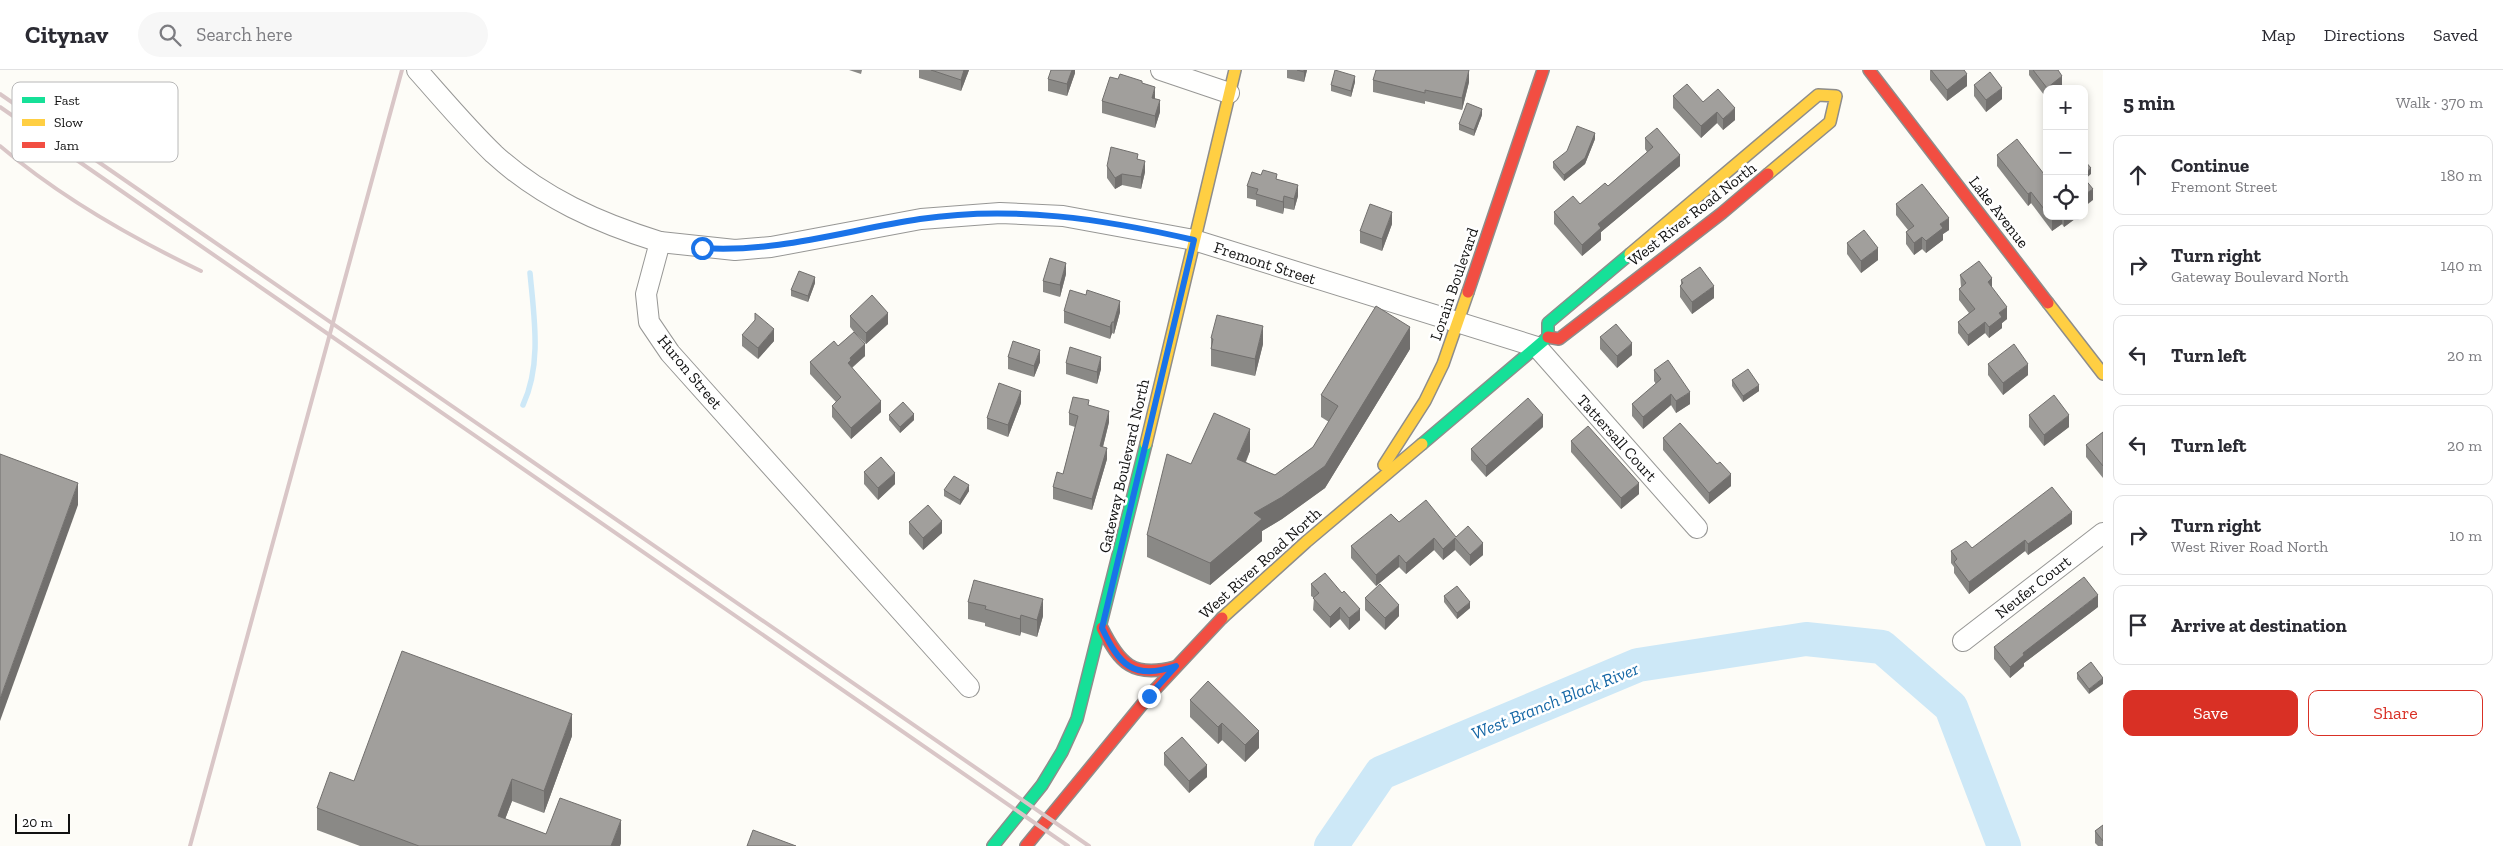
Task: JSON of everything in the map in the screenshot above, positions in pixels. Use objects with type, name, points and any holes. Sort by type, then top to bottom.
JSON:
[{"type":"main road","name":"Gateway Boulevard North","points":[[993,846],[1004,839],[1042,785],[1062,752],[1077,719],[1102,628],[1235,70]]},
{"type":"main road","name":"Lorain Boulevard","points":[[1364,493],[1395,451],[1429,393],[1443,364],[1543,70]]},
{"type":"main road","name":"Lake Avenue","points":[[1865,72],[2103,374]]},
{"type":"main road","points":[[1836,96],[1847,86]]},
{"type":"main road","name":"West River Road North","points":[[1026,846],[1176,666],[1236,604],[1542,342],[1559,339],[1722,213],[1785,161],[1830,122],[1836,96],[1818,96],[1750,152],[1548,323],[1542,342]]},
{"type":"main road","points":[[1102,628],[1115,654],[1126,665],[1152,673],[1176,666]]},
{"type":"street","points":[[417,70],[494,154],[526,180],[556,200],[608,226],[660,242]]},
{"type":"street","points":[[1161,70],[1229,93]]},
{"type":"street","name":"Fremont Street","points":[[660,242],[735,250],[771,247],[921,219],[1000,212],[1063,216],[1194,240],[1458,324],[1542,342]]},
{"type":"street","name":"Huron Street","points":[[660,242],[646,294],[649,322],[670,353],[969,687]]},
{"type":"street","name":"Tattersall Court","points":[[1542,342],[1697,528]]},
{"type":"street","name":"Neufer Court","points":[[1963,641],[2103,533]]},
{"type":"building","points":[[931,70],[964,70],[961,80]]},
{"type":"building","points":[[1051,70],[1072,70],[1067,84],[1048,79]]},
{"type":"building","points":[[1335,70],[1355,76],[1351,91],[1331,85]]},
{"type":"building","points":[[1376,70],[1469,70],[1462,98],[1425,90],[1425,93],[1373,80]]},
{"type":"building","points":[[1931,70],[1964,70],[1967,74],[1947,90]]},
{"type":"building","points":[[2033,70],[2058,70],[2062,76],[2051,85],[2045,85]]},
{"type":"building","points":[[1990,72],[2002,88],[1986,100],[1974,85]]},
{"type":"building","points":[[1120,74],[1155,87],[1152,98],[1160,100],[1155,116],[1102,101],[1110,77],[1118,79]]},
{"type":"building","points":[[1687,84],[1703,102],[1718,89],[1735,108],[1723,119],[1717,112],[1701,126],[1673,96]]},
{"type":"building","points":[[1467,103],[1482,109],[1474,130],[1459,124]]},
{"type":"building","points":[[1577,126],[1595,133],[1585,158],[1564,175],[1553,162],[1567,151]]},
{"type":"building","points":[[1657,128],[1680,155],[1598,224],[1601,228],[1582,245],[1554,212],[1573,196],[1580,204],[1605,183],[1608,186],[1653,147],[1645,138]]},
{"type":"building","points":[[2017,139],[2043,173],[2043,208],[2031,192],[2028,194],[1997,155]]},
{"type":"building","points":[[1111,147],[1138,154],[1137,159],[1145,161],[1141,177],[1122,174],[1115,178],[1107,166]]},
{"type":"building","points":[[1263,170],[1277,174],[1276,179],[1298,185],[1294,199],[1284,196],[1283,202],[1256,194],[1258,189],[1247,186],[1252,172],[1261,175]]},
{"type":"building","points":[[2088,183],[2093,189],[2088,192]]},
{"type":"building","points":[[1922,184],[1949,218],[1940,224],[1943,228],[1926,241],[1922,237],[1914,243],[1906,232],[1914,226],[1896,204]]},
{"type":"building","points":[[1370,204],[1392,212],[1382,239],[1360,231]]},
{"type":"building","points":[[1864,230],[1878,248],[1861,261],[1847,243]]},
{"type":"building","points":[[1050,258],[1066,263],[1060,285],[1043,281]]},
{"type":"building","points":[[1979,261],[1992,278],[1988,282],[2007,307],[1999,313],[2002,317],[1989,327],[1985,322],[1968,335],[1958,322],[1975,309],[1959,289],[1966,283],[1960,275]]},
{"type":"building","points":[[1700,267],[1714,286],[1692,302],[1680,286],[1683,283],[1681,280]]},
{"type":"building","points":[[799,271],[815,277],[808,296],[791,290]]},
{"type":"building","points":[[1070,290],[1086,295],[1087,290],[1120,301],[1114,322],[1112,322],[1110,327],[1064,311]]},
{"type":"building","points":[[872,295],[888,313],[866,333],[850,316]]},
{"type":"building","points":[[1376,306],[1410,327],[1325,466],[1282,497],[1254,513],[1262,519],[1210,563],[1147,535],[1167,454],[1191,464],[1214,413],[1250,429],[1237,459],[1275,475],[1313,447],[1338,406],[1321,395]]},
{"type":"building","points":[[755,313],[774,329],[758,348],[742,335],[755,320]]},
{"type":"building","points":[[1217,315],[1263,326],[1255,359],[1211,349],[1213,339],[1211,338]]},
{"type":"building","points":[[1616,324],[1632,343],[1617,356],[1600,337]]},
{"type":"building","points":[[854,332],[865,344],[850,358],[851,360],[848,363],[881,401],[851,428],[832,406],[841,397],[810,362],[834,341],[838,346]]},
{"type":"building","points":[[1013,341],[1040,350],[1034,366],[1008,357]]},
{"type":"building","points":[[2014,344],[2028,364],[2003,383],[1988,364]]},
{"type":"building","points":[[1070,347],[1101,357],[1097,372],[1066,363]]},
{"type":"building","points":[[1668,360],[1690,392],[1676,401],[1671,394],[1643,417],[1632,404],[1661,379],[1654,370]]},
{"type":"building","points":[[1748,369],[1759,385],[1743,396],[1732,380]]},
{"type":"building","points":[[999,383],[1021,391],[1008,425],[987,418]]},
{"type":"building","points":[[2054,395],[2069,415],[2044,435],[2029,415]]},
{"type":"building","points":[[1073,397],[1089,400],[1088,405],[1109,411],[1100,446],[1107,448],[1092,499],[1053,487],[1057,472],[1063,474],[1078,416],[1069,413]]},
{"type":"building","points":[[1528,398],[1543,415],[1486,466],[1471,449]]},
{"type":"building","points":[[903,402],[914,414],[900,427],[889,415]]},
{"type":"building","points":[[1680,423],[1717,464],[1720,462],[1731,474],[1709,493],[1663,438]]},
{"type":"building","points":[[1588,426],[1639,483],[1621,498],[1571,441]]},
{"type":"building","points":[[2103,432],[2103,466],[2086,445]]},
{"type":"building","points":[[0,454],[78,483],[0,699]]},
{"type":"building","points":[[881,457],[895,473],[878,488],[864,472]]},
{"type":"building","points":[[954,476],[969,485],[960,500],[944,490]]},
{"type":"building","points":[[2052,487],[2072,512],[2028,544],[2025,540],[1969,582],[1954,562],[1957,559],[1951,551],[1966,541],[1972,548]]},
{"type":"building","points":[[1426,500],[1456,537],[1468,526],[1483,543],[1470,555],[1455,538],[1443,549],[1434,538],[1406,563],[1399,555],[1376,575],[1351,546],[1391,514],[1399,522]]},
{"type":"building","points":[[928,505],[942,521],[923,538],[909,522]]},
{"type":"building","points":[[1325,573],[1342,593],[1344,591],[1360,609],[1349,618],[1340,607],[1330,617],[1313,598],[1319,593],[1311,584]]},
{"type":"building","points":[[2084,577],[2098,595],[2023,653],[2024,655],[2010,667],[1994,647]]},
{"type":"building","points":[[974,580],[1043,599],[1037,620],[1021,615],[1020,619],[985,609],[986,606],[968,602]]},
{"type":"building","points":[[1380,584],[1399,605],[1385,618],[1365,598]]},
{"type":"building","points":[[1457,586],[1470,602],[1457,613],[1444,596]]},
{"type":"building","points":[[402,651],[572,714],[544,791],[512,779],[498,816],[546,834],[560,798],[621,820],[611,846],[419,846],[317,808],[330,772],[354,781]]},
{"type":"building","points":[[2091,662],[2103,678],[2089,689],[2077,673]]},
{"type":"building","points":[[1208,681],[1259,731],[1245,745],[1222,723],[1218,727],[1190,700]]},
{"type":"building","points":[[1182,737],[1207,765],[1189,781],[1164,753]]},
{"type":"building","points":[[2103,825],[2103,841],[2095,831]]},
{"type":"building","points":[[753,830],[796,846],[747,846]]},
{"type":"waterway","points":[[523,405],[529,389],[535,357],[535,323],[530,273]]},
{"type":"waterway","name":"West Branch Black River","points":[[1331,846],[1381,773],[1638,665],[1806,639],[1882,647],[1951,707],[2004,846]]},
{"type":"railway","points":[[190,846],[402,70]]},
{"type":"railway","points":[[0,94],[12,102]]},
{"type":"railway","points":[[0,107],[12,115]]},
{"type":"railway","points":[[0,146],[12,156]]},
{"type":"railway","points":[[19,162],[96,215],[201,271]]},
{"type":"railway","points":[[79,162],[1068,846]]},
{"type":"railway","points":[[98,162],[1089,846]]},
{"type":"traffic: fast","points":[[1422,444],[1548,337],[1548,323],[1630,254]]},
{"type":"traffic: fast","points":[[993,846],[1042,785],[1062,752],[1077,719],[1146,444]]},
{"type":"traffic: slow","points":[[1146,444],[1235,70]]},
{"type":"traffic: slow","points":[[1630,254],[1818,95],[1836,96],[1830,122],[1768,174]]},
{"type":"traffic: slow","points":[[1384,465],[1425,401],[1443,364],[1468,292]]},
{"type":"traffic: slow","points":[[2048,303],[2103,374]]},
{"type":"traffic: slow","points":[[1222,618],[1306,542],[1422,444]]},
{"type":"traffic: jam","points":[[1468,292],[1543,70]]},
{"type":"traffic: jam","points":[[1869,70],[2048,303]]},
{"type":"traffic: jam","points":[[1548,337],[1559,339],[1722,213],[1768,174]]},
{"type":"traffic: jam","points":[[1026,846],[1149,696],[1222,618]]},
{"type":"traffic: jam","points":[[1102,628],[1115,651],[1130,665],[1148,671],[1175,667]]},
{"type":"route","points":[[702,248],[735,250],[771,247],[921,219],[1000,212],[1063,216],[1194,240],[1102,628],[1109,644],[1120,661],[1133,669],[1152,673],[1161,672],[1176,666],[1149,696]]}]
